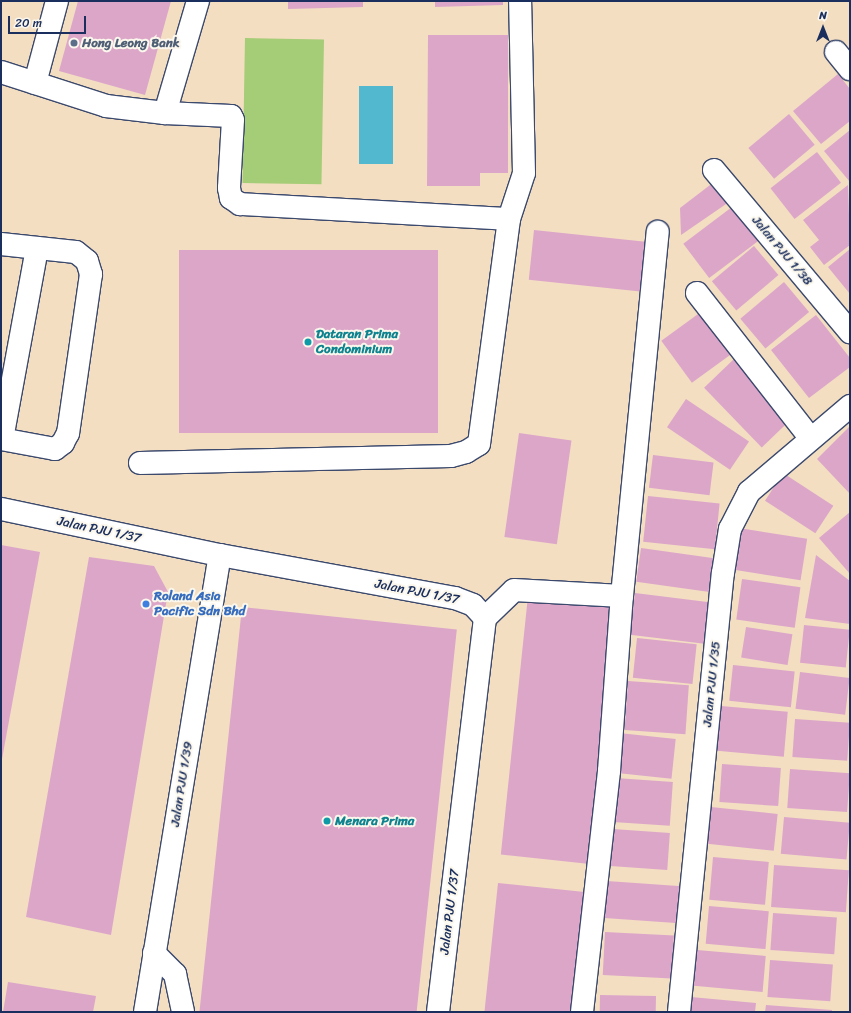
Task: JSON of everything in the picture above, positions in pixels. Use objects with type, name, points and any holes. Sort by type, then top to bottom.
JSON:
[{"type":"street","points":[[35,83],[57,1]]},
{"type":"street","points":[[165,113],[198,1]]},
{"type":"street","points":[[140,463],[451,456],[466,452],[479,444],[509,219],[524,173],[520,1]]},
{"type":"street","points":[[836,52],[850,69]]},
{"type":"street","points":[[1,72],[106,106],[165,113],[231,116],[233,120],[229,188],[231,198],[240,204],[509,219]]},
{"type":"street","name":"Jalan PJU 1/38","points":[[714,170],[850,332]]},
{"type":"street","points":[[582,1012],[609,772],[622,596],[658,232]]},
{"type":"street","points":[[1,244],[76,252],[87,261],[91,274],[68,433],[63,442],[55,449],[2,439],[37,248]]},
{"type":"street","points":[[697,293],[811,439]]},
{"type":"street","name":"Jalan PJU 1/35","points":[[679,1012],[723,572],[730,529],[749,492],[850,406]]},
{"type":"street","name":"Jalan PJU 1/37","points":[[1,509],[220,555],[455,598],[473,605],[486,618],[438,1012]]},
{"type":"street","name":"Jalan PJU 1/39","points":[[145,1012],[220,555]]},
{"type":"street","points":[[486,618],[514,590],[622,596]]},
{"type":"street","points":[[154,953],[175,974],[183,1012]]},
{"type":"green space","points":[[245,38],[324,39],[321,184],[242,183]]},
{"type":"water","points":[[359,86],[393,86],[393,164],[359,164]]},
{"type":"building","points":[[78,1],[171,1],[145,95],[59,71]]},
{"type":"building","points":[[288,1],[363,1],[363,7],[288,9]]},
{"type":"building","points":[[435,1],[503,1],[503,5],[435,7]]},
{"type":"building","points":[[428,35],[508,35],[508,173],[480,173],[480,186],[427,186]]},
{"type":"building","points":[[838,74],[850,89],[850,121],[821,144],[793,111]]},
{"type":"building","points":[[789,114],[815,145],[774,179],[748,148]]},
{"type":"building","points":[[850,130],[850,182],[824,151]]},
{"type":"building","points":[[817,152],[841,183],[795,219],[771,188]]},
{"type":"building","points":[[714,182],[729,202],[681,235],[680,208]]},
{"type":"building","points":[[848,185],[850,245],[824,265],[810,247],[819,240],[803,220]]},
{"type":"building","points":[[732,207],[758,241],[709,278],[683,244]]},
{"type":"building","points":[[534,230],[645,242],[640,291],[529,280]]},
{"type":"building","points":[[754,246],[778,275],[736,310],[712,281]]},
{"type":"building","points":[[850,249],[850,294],[828,267]]},
{"type":"building","name":"Dataran Prima Condominium","points":[[179,250],[438,250],[438,433],[179,433]]},
{"type":"building","points":[[784,282],[809,312],[765,349],[740,319]]},
{"type":"building","points":[[705,309],[736,351],[692,383],[661,341]]},
{"type":"building","points":[[816,315],[850,358],[850,367],[809,398],[771,350]]},
{"type":"building","points":[[735,358],[793,418],[762,448],[704,388]]},
{"type":"building","points":[[686,399],[749,441],[730,470],[667,427]]},
{"type":"building","points":[[850,426],[850,494],[817,459]]},
{"type":"building","points":[[519,433],[571,440],[557,544],[504,537]]},
{"type":"building","points":[[653,455],[714,462],[710,495],[649,488]]},
{"type":"building","points":[[783,473],[833,506],[815,533],[765,501]]},
{"type":"building","points":[[648,496],[720,504],[715,549],[643,542]]},
{"type":"building","points":[[850,512],[850,574],[819,538]]},
{"type":"building","points":[[739,528],[807,539],[801,580],[732,569]]},
{"type":"building","points":[[1,545],[40,552],[2,759],[1,759]]},
{"type":"building","points":[[641,548],[714,558],[710,592],[636,582]]},
{"type":"building","points":[[816,555],[850,581],[850,624],[805,618]]},
{"type":"building","points":[[89,557],[154,566],[168,592],[111,935],[26,917]]},
{"type":"building","points":[[742,579],[800,587],[795,628],[736,620]]},
{"type":"building","points":[[635,593],[711,602],[706,644],[630,635]]},
{"type":"building","points":[[528,596],[615,605],[587,864],[501,855]]},
{"type":"building","name":"Menara Prima","points":[[242,607],[457,630],[417,1012],[199,1012]]},
{"type":"building","points":[[804,625],[850,630],[846,668],[800,663]]},
{"type":"building","points":[[746,627],[792,634],[788,665],[741,658]]},
{"type":"building","points":[[637,638],[697,644],[692,684],[633,678]]},
{"type":"building","points":[[733,665],[795,671],[791,707],[729,701]]},
{"type":"building","points":[[800,672],[850,678],[845,715],[795,709]]},
{"type":"building","points":[[628,681],[689,685],[685,734],[625,730]]},
{"type":"building","points":[[721,706],[788,712],[784,757],[717,751]]},
{"type":"building","points":[[795,719],[850,723],[847,761],[792,757]]},
{"type":"building","points":[[619,733],[676,739],[672,779],[615,773]]},
{"type":"building","points":[[722,764],[781,768],[778,806],[719,802]]},
{"type":"building","points":[[790,769],[850,773],[847,812],[787,808]]},
{"type":"building","points":[[616,778],[673,782],[670,826],[613,822]]},
{"type":"building","points":[[711,807],[778,814],[774,851],[707,844]]},
{"type":"building","points":[[784,817],[850,823],[847,860],[781,854]]},
{"type":"building","points":[[613,829],[670,833],[667,870],[610,866]]},
{"type":"building","points":[[713,857],[769,862],[765,905],[709,900]]},
{"type":"building","points":[[774,865],[849,870],[846,912],[771,907]]},
{"type":"building","points":[[607,881],[682,886],[679,923],[604,918]]},
{"type":"building","points":[[498,883],[585,892],[572,1012],[484,1012]]},
{"type":"building","points":[[709,906],[769,911],[765,949],[706,944]]},
{"type":"building","points":[[773,913],[837,917],[834,954],[770,950]]},
{"type":"building","points":[[605,932],[674,936],[672,979],[603,975]]},
{"type":"building","points":[[697,950],[766,956],[763,992],[694,986]]},
{"type":"building","points":[[770,960],[833,964],[830,1001],[767,997]]},
{"type":"building","points":[[8,982],[96,996],[93,1012],[3,1012]]},
{"type":"building","points":[[600,995],[656,996],[656,1012],[600,1012]]},
{"type":"building","points":[[691,997],[756,1003],[755,1012],[689,1012]]},
{"type":"building","points":[[766,1005],[832,1010],[832,1012],[765,1012]]},
{"type":"place","name":"Hong Leong Bank","points":[[74,43]]},
{"type":"place","name":"Dataran Prima Condominium","points":[[308,342]]},
{"type":"place","name":"Roland Asia Pacific Sdn Bhd","points":[[146,604]]},
{"type":"place","name":"Menara Prima","points":[[327,821]]}]
